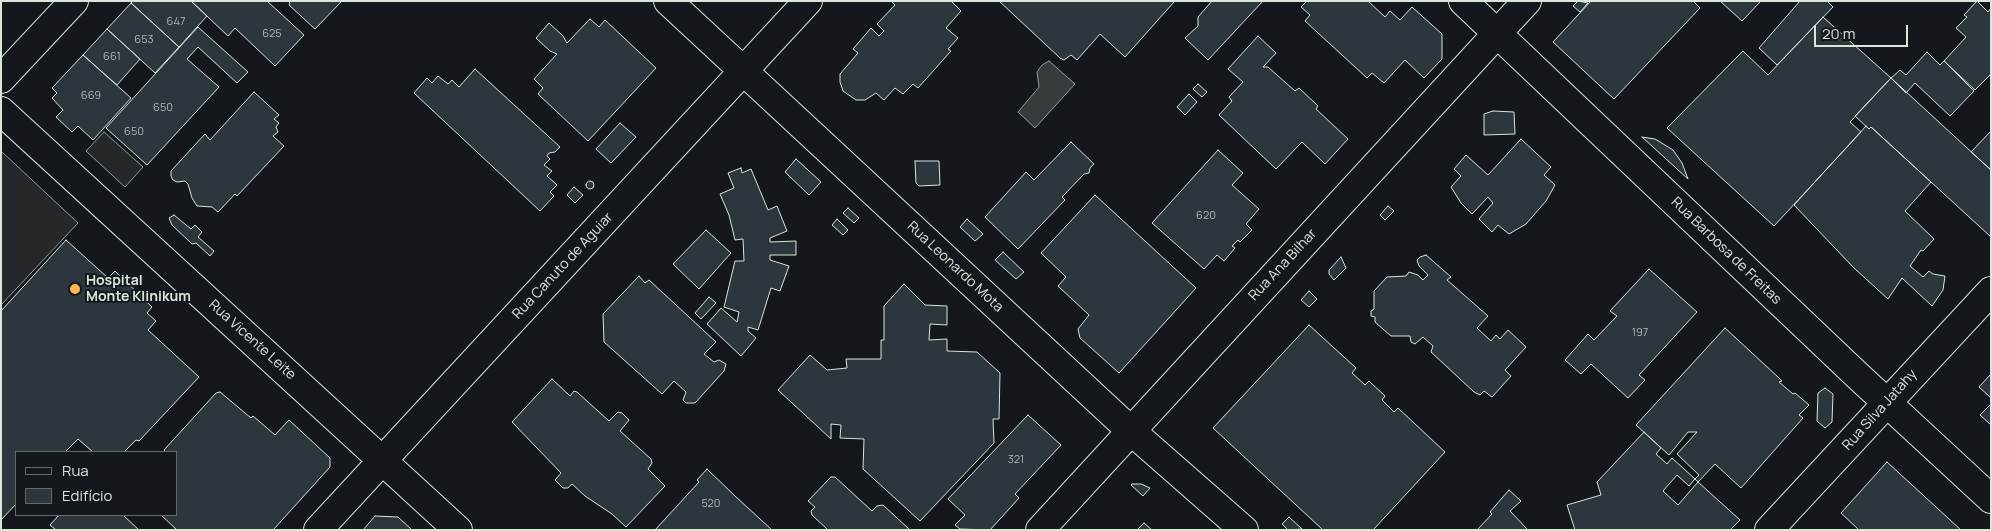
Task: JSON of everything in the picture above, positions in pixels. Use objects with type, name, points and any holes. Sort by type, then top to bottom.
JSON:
[{"type":"street","points":[[1,79],[74,1]]},
{"type":"street","name":"Rua Leonardo Mota","points":[[668,1],[1130,430],[1244,530]]},
{"type":"street","name":"Rua Canuto de Aguiar","points":[[318,530],[808,1]]},
{"type":"street","name":"Rua Barbosa de Freitas","points":[[1463,1],[1886,402],[1991,498]]},
{"type":"street","name":"Rua Ana Bilhar","points":[[1040,530],[1130,430],[1527,1]]},
{"type":"street","name":"Rua Vicente Leite","points":[[1,111],[458,530]]},
{"type":"street","name":"Rua Silva Jatahy","points":[[1769,530],[1991,291]]},
{"type":"shaded area","points":[[1049,61],[1075,84],[1035,128],[1018,112],[1039,87],[1037,72],[1042,65]]},
{"type":"shaded area","points":[[104,132],[143,167],[125,187],[86,151]]},
{"type":"shaded area","points":[[1,151],[78,223],[1,305]]},
{"type":"building","points":[[133,1],[191,1],[207,16],[179,47],[131,3]]},
{"type":"building","points":[[191,1],[267,1],[304,35],[275,66],[235,28],[228,36]]},
{"type":"building","points":[[288,1],[341,2],[315,29],[289,5]]},
{"type":"building","points":[[891,1],[951,1],[961,11],[946,28],[958,38],[948,49],[951,51],[918,88],[913,84],[903,94],[895,88],[884,100],[876,93],[865,100],[856,100],[843,91],[840,74],[858,53],[853,49],[871,28],[879,36],[884,31],[877,24],[895,5]]},
{"type":"building","points":[[999,1],[1174,2],[1125,57],[1100,34],[1077,60],[1071,55],[1064,60]]},
{"type":"building","points":[[1212,1],[1263,1],[1208,60],[1185,38],[1198,26],[1198,17]]},
{"type":"building","points":[[1307,1],[1368,1],[1385,17],[1390,11],[1400,20],[1412,7],[1442,34],[1442,59],[1424,78],[1405,60],[1384,83],[1372,73],[1367,78],[1305,21],[1310,15],[1301,7]]},
{"type":"building","points":[[1578,1],[1588,3],[1580,12],[1573,6]]},
{"type":"building","points":[[1591,1],[1693,1],[1700,8],[1614,99],[1553,42]]},
{"type":"building","points":[[1720,1],[1761,1],[1742,21]]},
{"type":"building","points":[[1800,1],[1827,1],[1833,7],[1777,65],[1759,48]]},
{"type":"building","points":[[1977,1],[1988,12],[1991,8],[1991,74],[1975,90],[1944,61],[1966,37],[1956,28],[1967,17],[1964,15]]},
{"type":"building","points":[[131,3],[179,47],[155,73],[107,29]]},
{"type":"building","points":[[1823,17],[1891,78],[1850,122],[1861,132],[1774,226],[1667,128],[1743,51],[1768,75]]},
{"type":"building","points":[[590,19],[599,27],[605,20],[656,68],[588,141],[538,94],[543,88],[534,79],[557,54],[550,51],[536,38],[549,23],[563,36],[567,43]]},
{"type":"building","points":[[198,27],[248,72],[237,83],[198,47],[187,59],[219,87],[147,165],[106,128]]},
{"type":"building","points":[[107,29],[140,59],[117,85],[83,55]]},
{"type":"building","points":[[1258,36],[1276,53],[1263,67],[1268,67],[1295,91],[1299,88],[1318,106],[1316,109],[1348,139],[1325,164],[1302,142],[1276,169],[1219,115],[1232,101],[1229,97],[1243,82],[1228,69]]},
{"type":"building","points":[[1927,52],[1940,65],[1944,61],[1974,91],[1950,116],[1915,83],[1906,93],[1891,78],[1900,70],[1906,75]]},
{"type":"building","points":[[83,55],[131,98],[93,140],[78,126],[72,132],[56,117],[63,110],[52,98],[57,93],[52,88]]},
{"type":"building","points":[[475,69],[560,147],[555,152],[549,153],[547,156],[550,159],[544,165],[552,171],[547,176],[557,185],[550,192],[554,196],[540,211],[414,93],[427,78],[432,83],[438,76],[448,84],[452,80],[459,87]]},
{"type":"building","points":[[1891,78],[1991,170],[1991,237],[1871,127],[1869,129],[1855,116]]},
{"type":"building","points":[[1198,84],[1207,92],[1202,97],[1193,89]]},
{"type":"building","points":[[254,92],[279,115],[274,119],[279,123],[276,127],[278,132],[273,136],[284,146],[237,196],[235,194],[218,212],[212,207],[197,206],[192,198],[188,184],[185,181],[177,182],[173,180],[171,171],[205,134],[210,140]]},
{"type":"building","points":[[1189,94],[1197,102],[1185,115],[1177,107]]},
{"type":"building","points":[[1493,111],[1514,112],[1515,134],[1484,135],[1484,114]]},
{"type":"building","points":[[620,123],[636,137],[611,163],[596,149]]},
{"type":"building","points":[[1866,126],[1869,129],[1871,127],[1931,182],[1905,211],[1934,239],[1923,251],[1921,250],[1910,266],[1923,277],[1929,271],[1933,274],[1945,276],[1943,290],[1932,306],[1902,278],[1888,299],[1854,268],[1794,205]]},
{"type":"building","points":[[1991,131],[1991,170],[1971,152]]},
{"type":"building","points":[[1642,137],[1655,139],[1673,150],[1682,163],[1688,179]]},
{"type":"building","points":[[1521,139],[1551,167],[1544,175],[1555,185],[1546,201],[1526,224],[1509,234],[1498,225],[1492,232],[1479,219],[1493,203],[1488,197],[1472,214],[1461,203],[1451,187],[1461,176],[1454,169],[1466,155],[1488,175]]},
{"type":"building","points":[[1071,142],[1094,164],[1090,168],[1089,173],[1084,174],[1062,197],[1065,200],[1018,249],[985,217],[1026,172],[1034,180]]},
{"type":"building","points":[[1218,150],[1243,173],[1232,185],[1259,209],[1246,224],[1252,230],[1240,242],[1238,240],[1232,246],[1235,248],[1224,261],[1217,255],[1204,269],[1152,223]]},
{"type":"building","points":[[796,159],[821,182],[809,195],[785,172]]},
{"type":"building","points":[[915,161],[939,161],[940,185],[919,186],[916,183]]},
{"type":"building","points":[[741,168],[742,173],[751,169],[768,210],[777,206],[787,231],[770,238],[770,242],[796,241],[796,255],[770,255],[770,260],[789,266],[780,291],[771,288],[758,330],[748,327],[748,331],[756,338],[741,356],[707,324],[721,308],[737,322],[739,312],[724,307],[735,261],[744,261],[743,239],[735,240],[729,215],[720,194],[734,188],[728,173]]},
{"type":"building","points":[[590,181],[594,185],[590,189],[586,185]]},
{"type":"building","points":[[574,187],[583,195],[575,203],[567,195]]},
{"type":"building","points":[[1095,195],[1196,288],[1119,373],[1080,338],[1078,329],[1089,315],[1058,286],[1066,277],[1041,253]]},
{"type":"building","points":[[1388,206],[1394,211],[1385,220],[1380,215]]},
{"type":"building","points":[[848,208],[859,218],[854,223],[843,213]]},
{"type":"building","points":[[174,215],[191,229],[195,225],[202,232],[198,237],[214,251],[210,256],[196,243],[192,244],[172,225],[169,218]]},
{"type":"building","points":[[837,219],[848,230],[843,235],[832,225]]},
{"type":"building","points":[[967,219],[983,234],[975,241],[960,227]]},
{"type":"building","points":[[706,230],[731,253],[699,289],[673,264]]},
{"type":"building","name":"Hospital Monte Klinikum","points":[[66,240],[108,278],[115,271],[152,307],[147,313],[156,321],[148,330],[199,377],[139,441],[136,440],[125,451],[92,451],[78,439],[66,451],[15,451],[15,505],[1,520],[1,311]]},
{"type":"building","points":[[1003,252],[1024,272],[1016,279],[995,260]]},
{"type":"building","points":[[1426,255],[1451,277],[1447,280],[1488,316],[1477,328],[1491,341],[1496,335],[1500,339],[1508,330],[1526,347],[1505,370],[1511,376],[1492,397],[1484,391],[1480,395],[1474,392],[1431,352],[1433,346],[1423,337],[1415,344],[1411,342],[1410,336],[1391,336],[1375,322],[1375,317],[1371,316],[1371,311],[1374,309],[1374,291],[1387,277],[1406,276],[1409,272],[1418,275],[1423,280],[1428,275],[1419,266],[1417,260]]},
{"type":"building","points":[[1341,257],[1346,268],[1334,280],[1329,274],[1329,270]]},
{"type":"building","points":[[1649,269],[1697,312],[1639,375],[1645,380],[1628,398],[1591,364],[1581,374],[1565,360],[1588,334],[1594,340],[1617,316],[1610,311]]},
{"type":"building","points":[[639,276],[645,283],[649,280],[716,342],[704,354],[714,362],[719,360],[726,364],[724,371],[695,403],[686,403],[683,400],[686,392],[674,381],[662,394],[604,342],[603,314]]},
{"type":"building","points":[[904,284],[925,305],[947,306],[947,325],[930,324],[929,340],[947,339],[947,351],[977,352],[1000,373],[999,419],[993,419],[994,443],[920,521],[863,469],[864,439],[840,438],[841,425],[831,424],[831,439],[778,390],[810,355],[827,370],[847,368],[846,359],[881,359],[881,340],[884,340],[884,306]]},
{"type":"building","points":[[1309,291],[1317,299],[1309,307],[1301,300]]},
{"type":"building","points":[[709,297],[716,303],[701,319],[695,313]]},
{"type":"building","points":[[1309,325],[1356,368],[1352,373],[1365,385],[1369,381],[1385,396],[1382,400],[1394,412],[1398,408],[1445,452],[1373,530],[1323,530],[1213,428]]},
{"type":"building","points":[[1725,328],[1782,381],[1779,382],[1809,405],[1799,415],[1803,418],[1741,488],[1715,464],[1698,482],[1695,479],[1699,475],[1677,454],[1697,432],[1688,432],[1669,455],[1636,425]]},
{"type":"building","points":[[1991,374],[1991,398],[1979,387]]},
{"type":"building","points":[[552,379],[570,396],[574,391],[577,392],[609,421],[618,412],[622,413],[629,420],[620,431],[651,459],[652,463],[648,469],[665,486],[626,527],[572,484],[568,488],[563,488],[555,480],[561,473],[512,422]]},
{"type":"building","points":[[1825,388],[1833,394],[1832,422],[1825,428],[1817,421],[1818,393]]},
{"type":"building","points":[[220,392],[275,435],[289,420],[330,458],[330,467],[273,530],[177,530],[162,516],[178,516],[178,451],[164,450],[216,393]]},
{"type":"building","points":[[1991,404],[1991,425],[1980,415]]},
{"type":"building","points":[[1028,415],[1061,445],[1015,494],[1019,498],[990,530],[960,529],[955,525],[965,515],[948,499]]},
{"type":"building","points":[[1644,432],[1661,448],[1656,454],[1667,464],[1672,458],[1695,479],[1689,486],[1677,475],[1663,491],[1678,505],[1698,482],[1740,520],[1730,530],[1575,530],[1567,505],[1601,495],[1597,482]]},
{"type":"building","points":[[1887,462],[1961,530],[1859,530],[1841,513]]},
{"type":"building","points":[[707,469],[772,530],[655,530],[699,482],[697,480]]},
{"type":"building","points":[[831,477],[835,477],[872,511],[877,506],[883,505],[910,530],[828,530],[812,515],[811,511],[815,507],[808,501]]},
{"type":"building","points":[[1132,484],[1141,484],[1150,488],[1143,496]]},
{"type":"building","points":[[1509,490],[1521,501],[1510,511],[1528,530],[1477,530],[1492,514],[1490,512]]},
{"type":"building","points":[[58,516],[124,516],[139,530],[56,530],[50,525]]},
{"type":"building","points":[[375,516],[398,517],[412,530],[363,530]]},
{"type":"building","points":[[1289,517],[1302,529],[1288,530],[1282,524]]},
{"type":"building","points":[[1144,523],[1152,530],[1137,530]]},
{"type":"place","name":"Hospital Monte Klinikum","points":[[75,289]]}]
